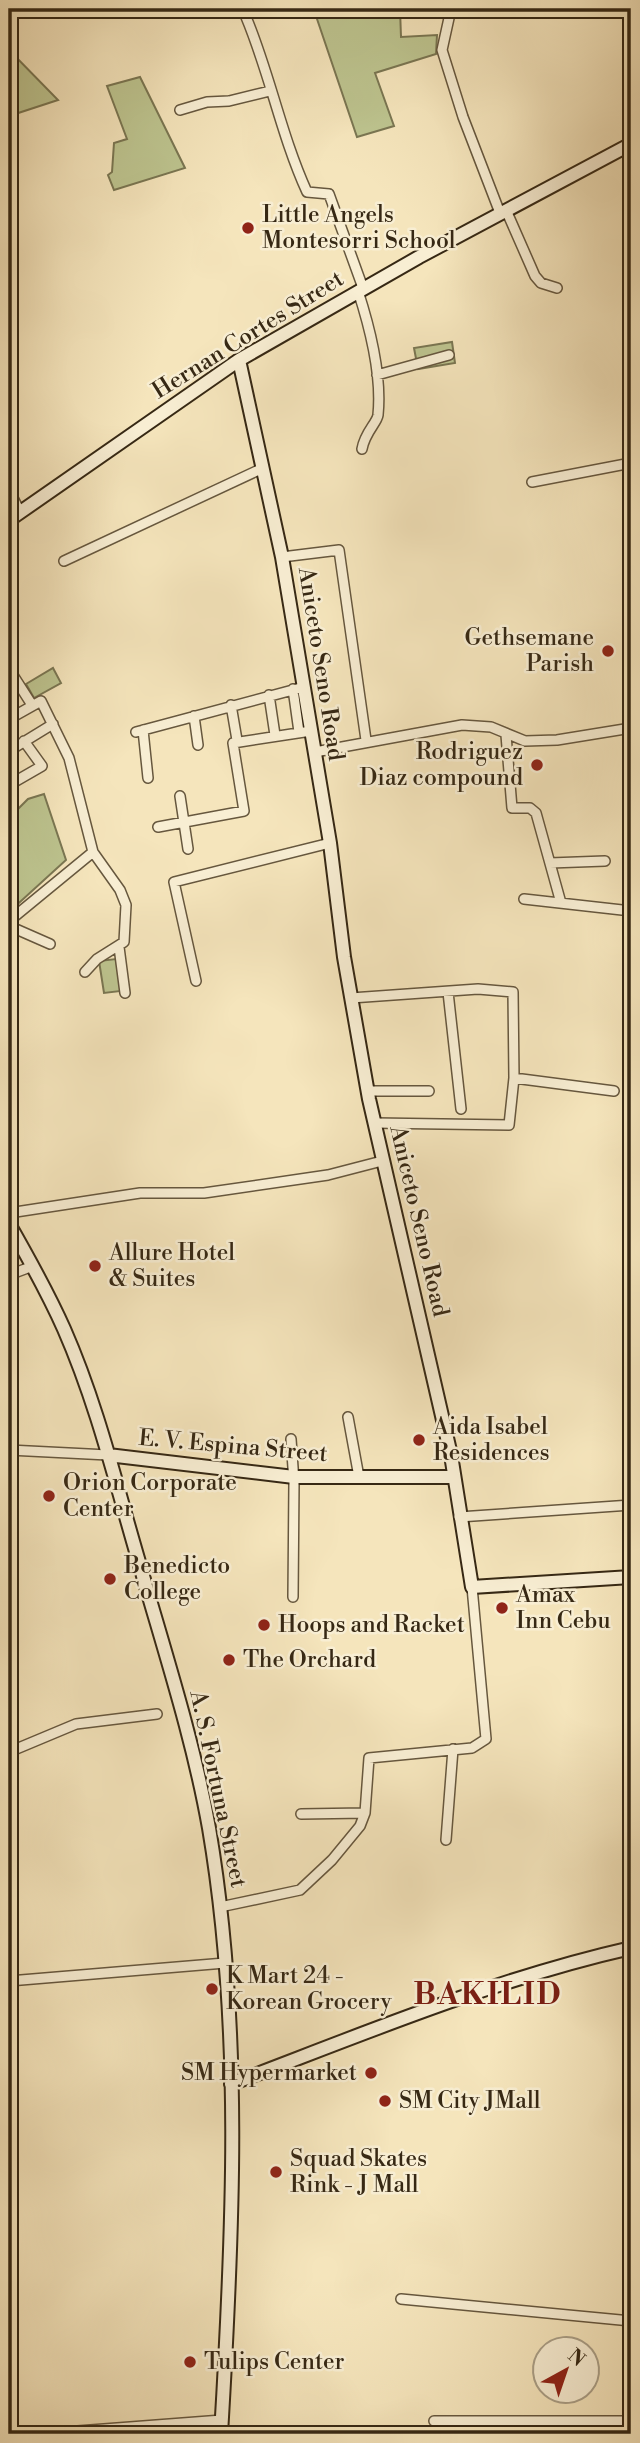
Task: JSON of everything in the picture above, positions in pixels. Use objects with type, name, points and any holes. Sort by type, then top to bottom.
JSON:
[{"type":"street","points":[[451,9],[442,50],[463,117],[503,212],[534,276],[541,284],[557,288]]},
{"type":"street","points":[[246,17],[293,163],[307,192],[329,194],[361,290],[377,375],[378,417],[365,435],[362,449]]},
{"type":"street","points":[[180,110],[207,102],[229,101],[271,91]]},
{"type":"street","name":"Hernan Cortes Street","points":[[9,520],[239,360],[361,290],[631,144]]},
{"type":"street","points":[[377,375],[449,355]]},
{"type":"street","name":"Aniceto Seno Road","points":[[239,360],[282,557],[305,732],[315,752],[351,998],[374,1123],[429,1359],[453,1477],[472,1587],[486,1733],[485,1739],[472,1748],[369,1758],[366,1814]]},
{"type":"street","points":[[532,482],[631,463]]},
{"type":"street","points":[[64,561],[263,468]]},
{"type":"street","points":[[9,491],[20,512]]},
{"type":"street","points":[[282,557],[339,550],[366,740]]},
{"type":"street","points":[[9,669],[13,685],[32,705]]},
{"type":"street","points":[[148,778],[140,731],[298,688]]},
{"type":"street","points":[[269,695],[275,735]]},
{"type":"street","points":[[9,719],[41,701],[69,758],[93,852],[120,890],[126,905],[127,927],[124,942],[97,959],[85,972]]},
{"type":"street","points":[[231,705],[237,740]]},
{"type":"street","points":[[194,716],[198,745]]},
{"type":"street","points":[[9,751],[53,724]]},
{"type":"street","points":[[315,752],[366,740],[462,725],[482,724],[525,741],[558,740],[631,728]]},
{"type":"street","points":[[158,827],[244,811],[233,743],[305,732]]},
{"type":"street","points":[[506,735],[512,808],[530,808],[536,813],[561,903]]},
{"type":"street","points":[[9,785],[42,766],[24,741]]},
{"type":"street","points":[[180,796],[188,849]]},
{"type":"street","points":[[197,981],[174,882],[330,844]]},
{"type":"street","points":[[50,944],[9,924],[93,852]]},
{"type":"street","points":[[550,863],[605,861]]},
{"type":"street","points":[[524,899],[631,911]]},
{"type":"street","points":[[119,947],[125,993]]},
{"type":"street","points":[[351,998],[478,989],[513,992],[514,1078],[511,1122],[505,1127],[374,1123]]},
{"type":"street","points":[[448,992],[461,1109]]},
{"type":"street","points":[[514,1078],[614,1091]]},
{"type":"street","points":[[369,1091],[429,1091]]},
{"type":"street","points":[[9,1213],[140,1193],[204,1193],[327,1175],[382,1161]]},
{"type":"street","name":"A. S. Fortuna Street","points":[[9,1224],[69,1340],[108,1455],[198,1774],[220,1907],[231,2084],[229,2273],[221,2434]]},
{"type":"street","points":[[9,1275],[33,1266]]},
{"type":"street","points":[[348,1417],[359,1477]]},
{"type":"street","points":[[291,1438],[294,1477],[293,1597]]},
{"type":"street","name":"E. V. Espina Street","points":[[9,1450],[108,1455],[294,1477],[453,1477]]},
{"type":"street","points":[[459,1517],[631,1505]]},
{"type":"street","points":[[472,1587],[631,1577]]},
{"type":"street","points":[[9,1752],[75,1724],[157,1714]]},
{"type":"street","points":[[446,1840],[453,1749]]},
{"type":"street","points":[[300,1814],[366,1814]]},
{"type":"street","points":[[220,1907],[304,1888],[332,1860],[366,1814]]},
{"type":"street","points":[[231,2084],[525,1976],[631,1948]]},
{"type":"street","points":[[9,1981],[225,1963]]},
{"type":"street","points":[[401,2299],[631,2321]]},
{"type":"street","points":[[38,2434],[125,2430],[222,2420]]},
{"type":"street","points":[[434,2421],[631,2421]]},
{"type":"green space","points":[[340,9],[400,9],[401,37],[437,35],[436,54],[375,73],[394,126],[357,137],[316,16]]},
{"type":"green space","points":[[9,50],[58,100],[9,116]]},
{"type":"green space","points":[[140,77],[185,168],[114,190],[108,175],[112,172],[114,143],[127,139],[107,86]]},
{"type":"green space","points":[[452,342],[455,363],[418,369],[414,348]]},
{"type":"green space","points":[[53,668],[61,683],[34,698],[26,684]]},
{"type":"green space","points":[[44,794],[66,860],[9,912],[9,818],[28,799]]},
{"type":"green space","points":[[116,959],[121,991],[104,993],[99,961]]},
{"type":"place","name":"Little Angels Montesorri School","points":[[248,228]]},
{"type":"place","name":"Gethsemane Parish","points":[[608,651]]},
{"type":"place","name":"Rodriguez Diaz compound","points":[[537,765]]},
{"type":"place","name":"Allure Hotel & Suites","points":[[95,1266]]},
{"type":"place","name":"Aida Isabel Residences","points":[[419,1440]]},
{"type":"place","name":"Orion Corporate Center","points":[[49,1496]]},
{"type":"place","name":"Benedicto College","points":[[110,1579]]},
{"type":"place","name":"Amax Inn Cebu","points":[[502,1608]]},
{"type":"place","name":"Hoops and Racket","points":[[264,1625]]},
{"type":"place","name":"The Orchard","points":[[229,1660]]},
{"type":"place","name":"K Mart 24 - Korean Grocery","points":[[212,1989]]},
{"type":"place","name":"SM Hypermarket","points":[[371,2073]]},
{"type":"place","name":"SM City JMall","points":[[385,2101]]},
{"type":"place","name":"Squad Skates Rink - J Mall","points":[[276,2172]]},
{"type":"place","name":"Tulips Center","points":[[190,2362]]},
{"type":"district","name":"BAKILID","points":[[488,1995]]}]
